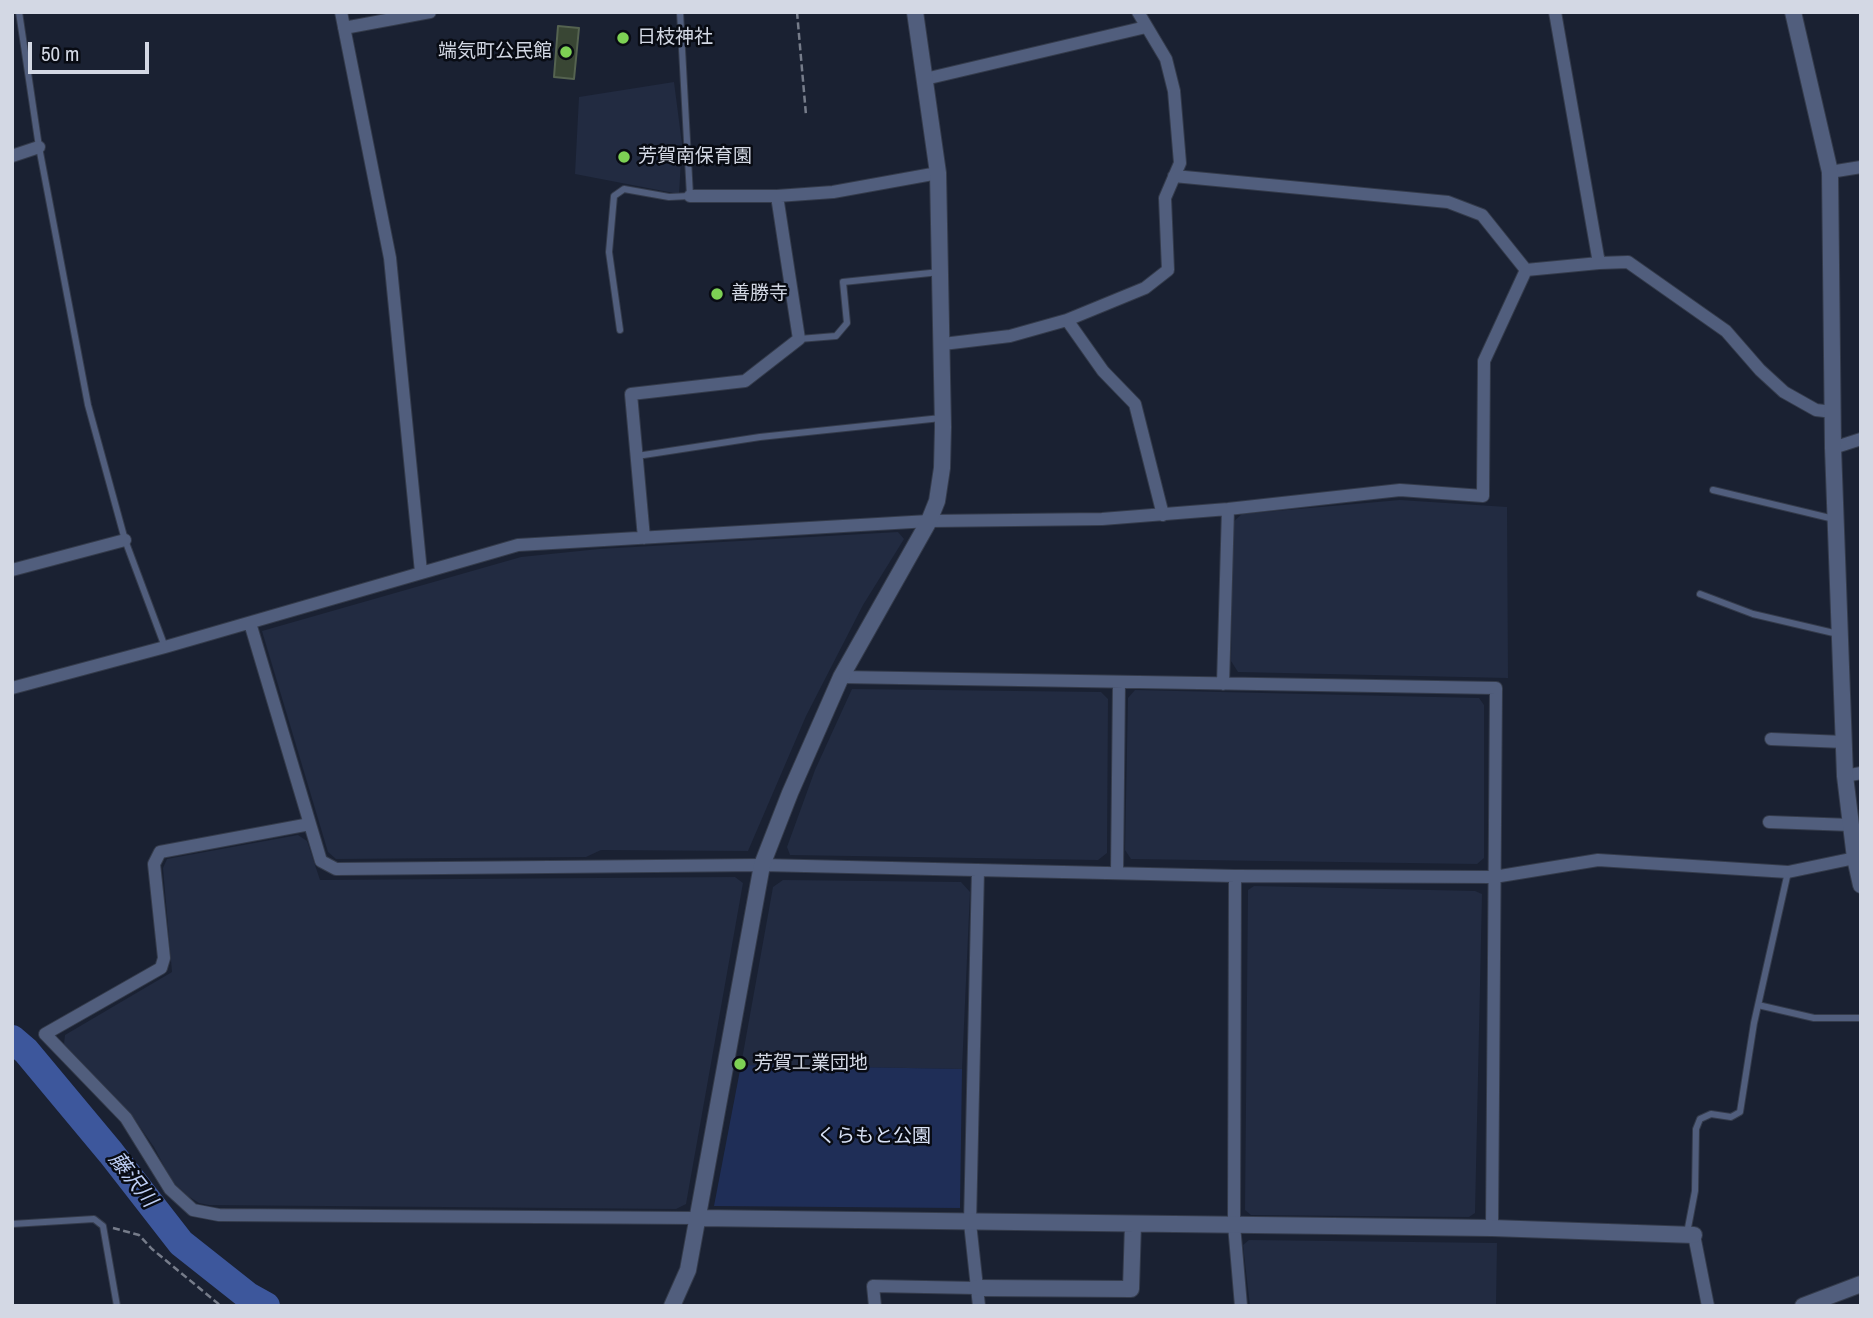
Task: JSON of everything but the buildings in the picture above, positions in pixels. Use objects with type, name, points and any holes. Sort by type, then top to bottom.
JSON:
[{"type":"street","points":[[341,12],[390,258],[422,572]]},
{"type":"street","points":[[344,28],[430,12]]},
{"type":"street","points":[[672,1306],[688,1270],[762,865],[841,677],[929,521],[937,500],[942,468],[943,418],[938,173],[915,12]]},
{"type":"street","points":[[943,344],[1010,336],[1067,320],[1145,288],[1168,270],[1165,198],[1180,163],[1174,91],[1166,59],[1138,12]]},
{"type":"street","points":[[1555,12],[1599,263]]},
{"type":"street","points":[[1793,12],[1830,172],[1833,448],[1844,742],[1853,774],[1851,825],[1861,885]]},
{"type":"street","points":[[925,79],[1146,27]]},
{"type":"street","points":[[12,156],[39,147]]},
{"type":"street","points":[[1830,172],[1861,167]]},
{"type":"street","points":[[690,196],[777,196],[833,192],[938,173]]},
{"type":"street","points":[[1174,176],[1448,202],[1482,215],[1526,270]]},
{"type":"street","points":[[644,538],[631,394],[745,381],[799,339],[777,196]]},
{"type":"street","points":[[1526,270],[1628,262],[1726,331],[1760,370],[1784,392],[1816,410],[1833,412]]},
{"type":"street","points":[[12,688],[250,623],[517,545],[929,521],[1102,519],[1228,509],[1400,490],[1483,496],[1484,361],[1526,270]]},
{"type":"street","points":[[1067,320],[1102,371],[1135,404],[1163,515]]},
{"type":"street","points":[[1833,448],[1861,439]]},
{"type":"street","points":[[1223,684],[1228,509]]},
{"type":"street","points":[[12,570],[125,540]]},
{"type":"street","points":[[250,623],[321,861],[336,869],[762,865],[1235,876],[1494,877],[1598,860],[1788,872],[1855,858]]},
{"type":"street","points":[[841,677],[1496,688],[1492,1228]]},
{"type":"street","points":[[1117,873],[1119,682]]},
{"type":"street","points":[[1770,738],[1844,742]]},
{"type":"street","points":[[1769,822],[1851,825]]},
{"type":"street","points":[[310,824],[160,852],[154,864],[164,958],[161,968],[45,1034],[126,1118],[170,1189],[193,1210],[219,1214],[1492,1228],[1690,1235],[1708,1306]]},
{"type":"street","points":[[978,870],[970,1223],[979,1306]]},
{"type":"street","points":[[1235,876],[1234,1225],[1241,1306]]},
{"type":"street","points":[[875,1306],[873,1286],[1131,1289],[1133,1224]]},
{"type":"street","points":[[1803,1306],[1861,1284]]},
{"type":"lane","points":[[19,12],[39,147],[88,405],[125,540],[165,647]]},
{"type":"lane","points":[[620,330],[609,252],[614,195],[624,189],[669,197],[690,196],[680,12]]},
{"type":"lane","points":[[799,339],[836,336],[847,323],[843,282],[942,272]]},
{"type":"lane","points":[[637,456],[760,437],[943,418]]},
{"type":"lane","points":[[1713,490],[1836,520]]},
{"type":"lane","points":[[1700,594],[1753,614],[1840,634]]},
{"type":"lane","points":[[1690,1235],[1695,1191],[1696,1129],[1700,1119],[1711,1114],[1731,1117],[1740,1112],[1758,1005],[1788,872]]},
{"type":"lane","points":[[1758,1005],[1814,1018],[1861,1018]]},
{"type":"lane","points":[[12,1224],[94,1219],[103,1226],[117,1306]]},
{"type":"path","points":[[797,12],[806,115]]},
{"type":"path","points":[[103,1226],[139,1235],[221,1306]]},
{"type":"shaded area","points":[[674,82],[682,144],[679,194],[575,174],[579,97]]},
{"type":"shaded area","points":[[1400,500],[1507,507],[1508,678],[1238,672],[1231,661],[1233,522],[1242,514]]},
{"type":"shaded area","points":[[898,532],[904,539],[863,605],[806,716],[748,851],[601,850],[586,857],[336,859],[328,852],[262,631],[521,557],[599,549]]},
{"type":"shaded area","points":[[852,689],[1101,692],[1108,699],[1107,853],[1098,860],[790,855],[787,847],[815,770]]},
{"type":"shaded area","points":[[1135,690],[1479,698],[1484,705],[1484,858],[1477,864],[1131,859],[1125,850],[1128,698]]},
{"type":"shaded area","points":[[298,835],[307,841],[320,880],[735,877],[743,883],[686,1204],[676,1209],[209,1205],[199,1203],[188,1196],[172,1181],[154,1147],[133,1117],[64,1044],[65,1035],[172,972],[163,868],[167,859]]},
{"type":"shaded area","points":[[783,880],[961,882],[970,892],[962,1069],[741,1065],[773,887]]},
{"type":"shaded area","points":[[1254,886],[1475,891],[1482,894],[1475,1213],[1469,1217],[1251,1215],[1245,1210],[1248,890]]},
{"type":"shaded area","points":[[1249,1240],[1497,1243],[1496,1306],[1250,1306],[1243,1245]]},
{"type":"green space","name":"くらもと公園","points":[[741,1065],[962,1069],[960,1208],[714,1206]]},
{"type":"waterway","name":"藤沢川","points":[[12,1039],[26,1051],[111,1153],[181,1243],[248,1296],[266,1306]]},
{"type":"waterway","name":"藤沢川","points":[[248,1296],[252,1306]]},
{"type":"place","name":"日枝神社","points":[[623,38]]},
{"type":"place","name":"端気町公民館","points":[[566,52]]},
{"type":"place","name":"芳賀南保育園","points":[[624,157]]},
{"type":"place","name":"善勝寺","points":[[717,294]]},
{"type":"place","name":"芳賀工業団地","points":[[740,1064]]}]
